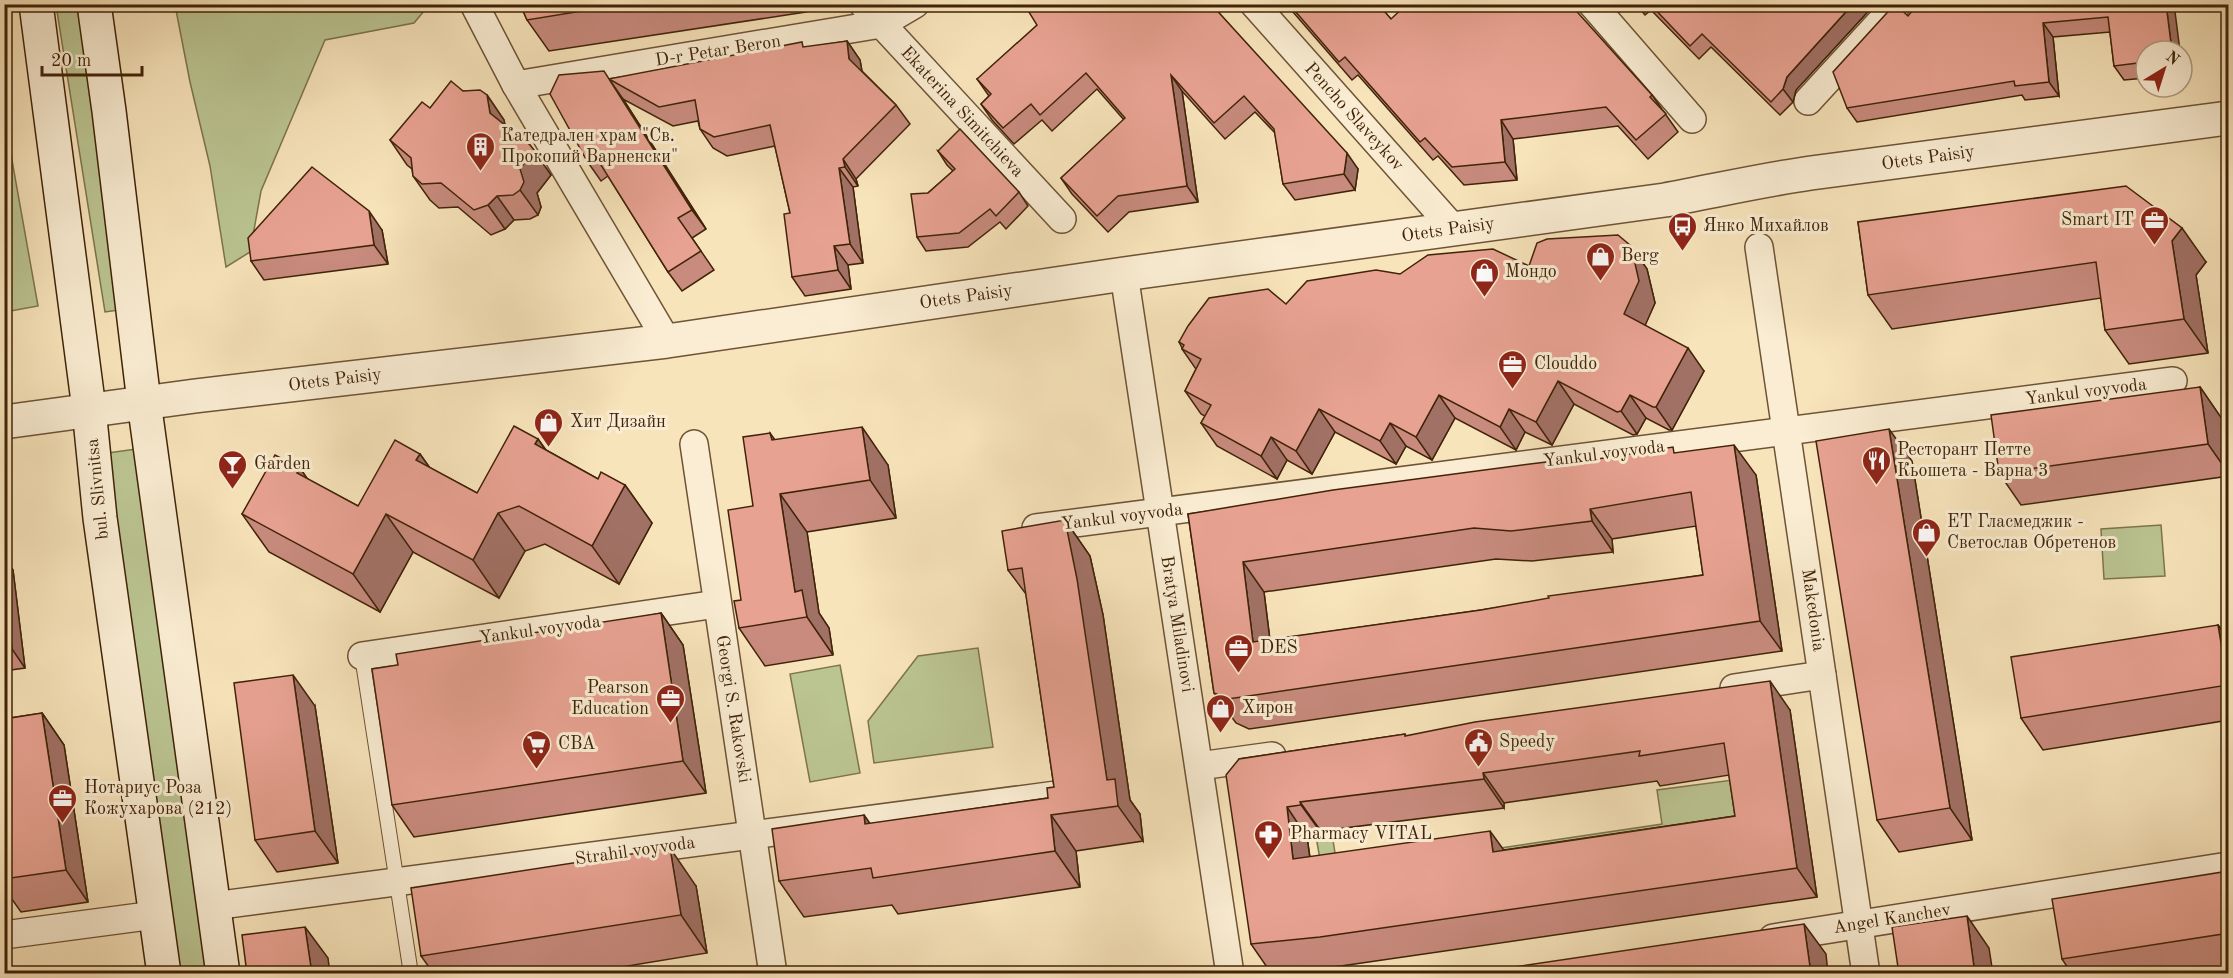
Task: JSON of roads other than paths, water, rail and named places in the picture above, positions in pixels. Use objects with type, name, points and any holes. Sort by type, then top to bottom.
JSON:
[{"type":"street","name":"bul. Slivnitsa","points":[[36,4],[89,409],[102,530],[164,974]]},
{"type":"street","points":[[94,4],[144,402],[223,974]]},
{"type":"street","points":[[474,4],[516,85],[667,341]]},
{"type":"street","name":"Ekaterina Simitchieva","points":[[862,4],[1062,219]]},
{"type":"street","name":"D-r Petar Beron","points":[[516,85],[881,24],[915,4]]},
{"type":"street","name":"Pencho Slaveykov","points":[[1254,4],[1454,229]]},
{"type":"street","points":[[1592,4],[1692,118]]},
{"type":"street","points":[[1808,101],[1897,4]]},
{"type":"street","name":"Otets Paisiy","points":[[4,422],[144,402],[667,341],[1124,274],[1665,200],[1731,188],[1750,182],[1810,173],[2229,118]]},
{"type":"street","name":"Makedonia","points":[[1759,247],[1866,974]]},
{"type":"street","name":"Bratya Miladinovi","points":[[1124,274],[1230,974]]},
{"type":"street","name":"Yankul voyvoda","points":[[1036,528],[2173,381]]},
{"type":"street","name":"Georgi S. Rakovski","points":[[693,444],[773,974]]},
{"type":"street","name":"Yankul voyvoda","points":[[362,656],[717,604]]},
{"type":"street","points":[[1705,693],[1822,675]]},
{"type":"street","points":[[1199,766],[1293,753]]},
{"type":"street","name":"Strahil voyvoda","points":[[213,906],[1056,795]]},
{"type":"street","name":"Angel Kanchev","points":[[1754,941],[2229,866]]},
{"type":"street","points":[[4,935],[155,915]]},
{"type":"lane","points":[[362,656],[411,974]]},
{"type":"place","name":"Катедрален храм \"Св. Прокопий Варненски\"","points":[[480,172]]},
{"type":"place","name":"Smart IT","points":[[2155,246]]},
{"type":"place","name":"Янко Михайлов","points":[[1682,252]]},
{"type":"place","name":"Berg","points":[[1600,282]]},
{"type":"place","name":"Мондо","points":[[1484,298]]},
{"type":"place","name":"Clouddo","points":[[1513,390]]},
{"type":"place","name":"Хит Дизайн","points":[[549,448]]},
{"type":"place","name":"Ресторант Петте Кьошета - Варна 3","points":[[1876,486]]},
{"type":"place","name":"Garden","points":[[233,490]]},
{"type":"place","name":"ЕТ Гласмеджик - Светослав Обретенов","points":[[1926,558]]},
{"type":"place","name":"DES","points":[[1239,674]]},
{"type":"place","name":"Pearson Education","points":[[670,724]]},
{"type":"place","name":"Хирон","points":[[1221,734]]},
{"type":"place","name":"Speedy","points":[[1478,768]]},
{"type":"place","name":"CBA","points":[[537,770]]},
{"type":"place","name":"Нотариус Роза Кожухарова (212)","points":[[63,824]]},
{"type":"place","name":"Pharmacy VITAL","points":[[1269,860]]}]
